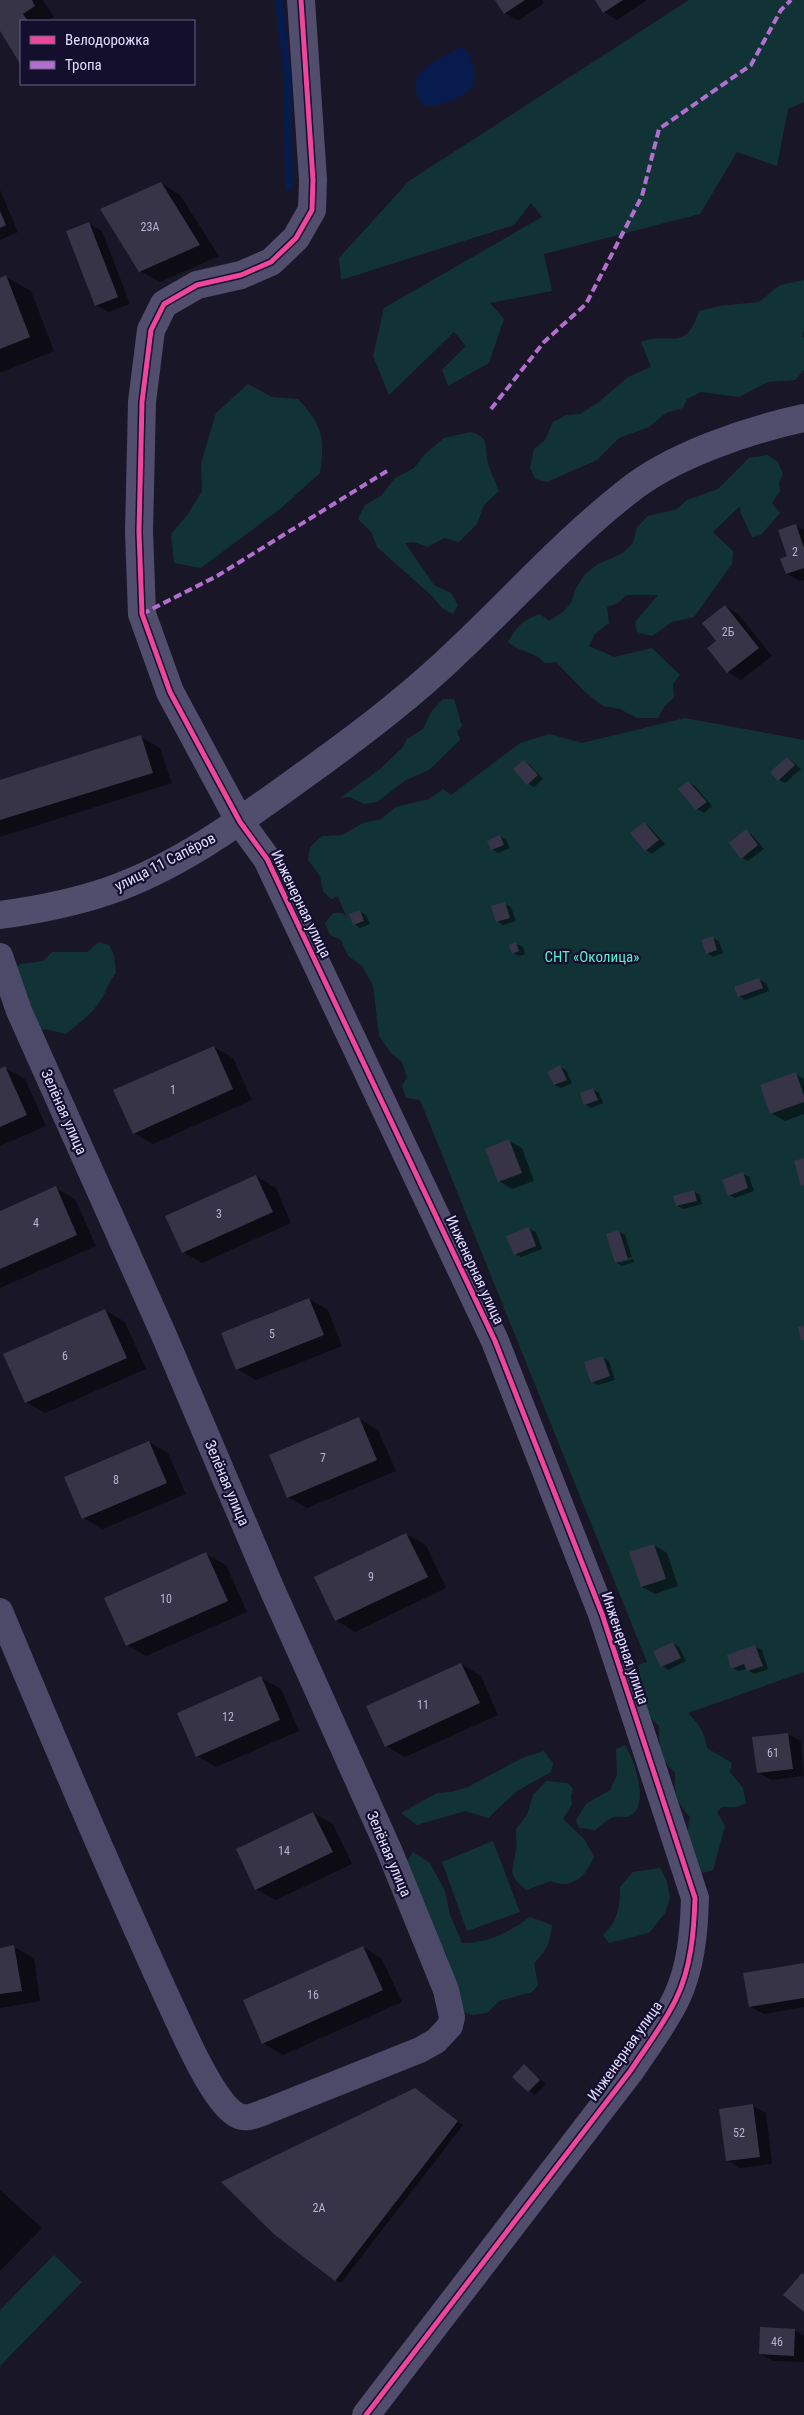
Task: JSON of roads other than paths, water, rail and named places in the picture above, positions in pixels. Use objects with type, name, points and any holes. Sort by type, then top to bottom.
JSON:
[{"type":"street","name":"Инженерная улица","points":[[301,0],[313,180],[312,210],[296,238],[271,262],[241,275],[197,285],[164,304],[151,330],[142,402],[139,532],[142,614],[170,692],[240,822],[268,859],[495,1341],[602,1614],[695,1898],[694,1933],[688,1963],[677,1998],[659,2028],[631,2070],[366,2415]]},
{"type":"street","name":"улица 11 Сапёров","points":[[0,915],[63,904],[110,891],[143,877],[240,822],[377,722],[460,650],[525,585],[628,491],[664,469],[716,445],[770,426],[804,418]]},
{"type":"street","name":"Зелёная улица","points":[[0,956],[19,1011],[163,1333],[271,1587],[389,1850],[446,1990],[452,2017],[447,2032],[420,2050],[267,2112],[250,2118],[234,2114],[200,2067],[185,2035],[134,1924],[0,1611]]},
{"type":"water","points":[[461,47],[469,53],[474,70],[474,83],[471,88],[460,97],[443,104],[434,106],[423,105],[417,94],[416,84],[418,76],[432,63]]},
{"type":"waterway","points":[[279,0],[287,74],[289,186]]},
{"type":"park label","name":"СНТ «Околица»","points":[[592,957]]}]
